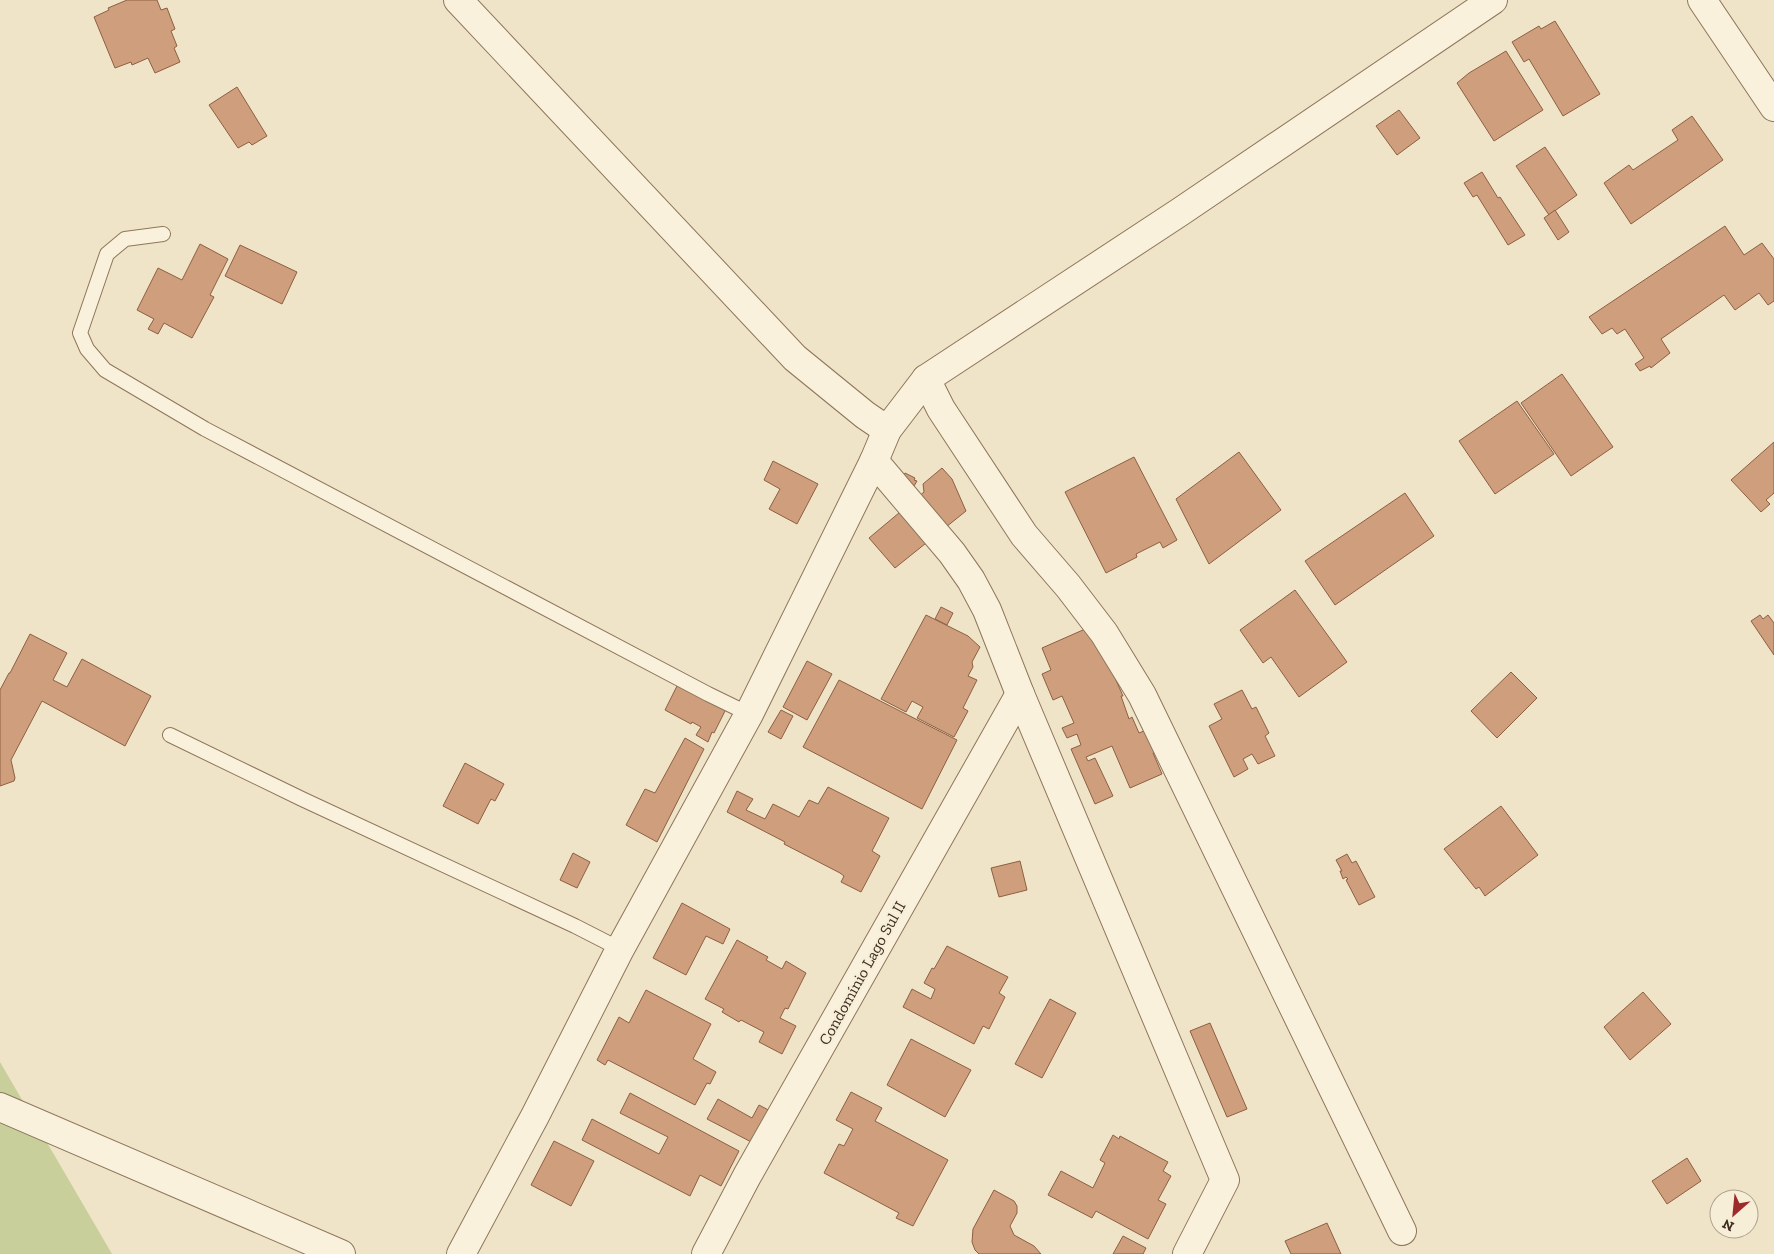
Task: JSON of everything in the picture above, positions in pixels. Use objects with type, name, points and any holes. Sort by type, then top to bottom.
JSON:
[{"type":"street","points":[[458,0],[795,358],[865,415],[887,430]]},
{"type":"street","points":[[461,1254],[536,1116],[620,948],[749,714],[874,461],[887,430],[926,379],[1180,212],[1493,0]]},
{"type":"street","points":[[1702,0],[1774,107]]},
{"type":"street","points":[[926,379],[941,409],[1024,534],[1104,632],[1142,695],[1402,1231]]},
{"type":"street","points":[[874,461],[952,553],[971,580],[987,610],[1020,694],[1224,1180],[1187,1254]]},
{"type":"street","name":"Condomínio Lago Sul II","points":[[706,1254],[747,1176],[1020,694]]},
{"type":"street","points":[[0,1107],[341,1254]]},
{"type":"lane","points":[[163,234],[125,240],[107,254],[80,333],[87,349],[106,370],[206,429],[749,714]]},
{"type":"lane","points":[[170,734],[302,799],[620,948]]},
{"type":"green space","points":[[0,1062],[112,1254],[0,1254]]},
{"type":"building","points":[[127,0],[157,0],[161,10],[167,8],[175,29],[171,31],[177,46],[174,48],[180,62],[155,73],[148,58],[132,65],[131,62],[115,68],[94,17],[109,10],[108,8]]},
{"type":"building","points":[[1555,21],[1600,94],[1563,116],[1529,59],[1524,62],[1512,42],[1539,26],[1541,29]]},
{"type":"building","points":[[1506,51],[1543,110],[1494,141],[1457,83],[1469,73]]},
{"type":"building","points":[[237,87],[267,136],[252,145],[249,142],[238,148],[209,105]]},
{"type":"building","points":[[1399,110],[1420,138],[1397,155],[1376,126]]},
{"type":"building","points":[[1692,116],[1723,160],[1631,224],[1604,183],[1629,165],[1633,170],[1678,140],[1672,130]]},
{"type":"building","points":[[1545,147],[1577,195],[1549,215],[1516,166]]},
{"type":"building","points":[[1482,172],[1525,235],[1508,245],[1477,195],[1473,197],[1464,183]]},
{"type":"building","points":[[1555,210],[1569,232],[1558,240],[1544,218]]},
{"type":"building","points":[[1725,226],[1744,255],[1762,243],[1774,259],[1774,301],[1768,305],[1759,293],[1735,310],[1724,295],[1661,339],[1670,353],[1651,368],[1650,366],[1640,371],[1635,364],[1644,358],[1625,329],[1617,334],[1612,328],[1602,334],[1589,317]]},
{"type":"building","points":[[200,244],[228,259],[210,295],[214,297],[192,338],[164,323],[158,334],[148,329],[154,319],[137,310],[158,268],[182,280]]},
{"type":"building","points":[[240,245],[297,272],[282,304],[225,276]]},
{"type":"building","points":[[1562,374],[1613,447],[1571,476],[1521,403]]},
{"type":"building","points":[[1517,401],[1554,454],[1495,494],[1459,441]]},
{"type":"building","points":[[1774,442],[1774,493],[1766,500],[1770,504],[1761,512],[1731,480]]},
{"type":"building","points":[[1239,452],[1281,510],[1209,564],[1176,499]]},
{"type":"building","points":[[1134,457],[1177,540],[1163,548],[1160,542],[1136,554],[1137,557],[1106,573],[1065,492]]},
{"type":"building","points":[[773,461],[818,484],[797,524],[769,509],[780,489],[764,480]]},
{"type":"building","points":[[942,468],[952,479],[966,511],[895,568],[869,538],[924,492],[923,484]]},
{"type":"building","points":[[905,473],[917,481],[908,496],[897,487]]},
{"type":"building","points":[[1405,493],[1434,536],[1335,605],[1305,561]]},
{"type":"building","points":[[1295,590],[1347,662],[1299,697],[1271,657],[1263,663],[1240,630]]},
{"type":"building","points":[[941,607],[953,613],[947,625],[935,619]]},
{"type":"building","points":[[926,615],[968,636],[980,647],[972,662],[973,667],[968,676],[977,680],[963,708],[968,711],[954,737],[917,718],[923,707],[912,701],[906,712],[881,699]]},
{"type":"building","points":[[1760,615],[1763,619],[1768,615],[1774,623],[1774,655],[1751,621]]},
{"type":"building","points":[[1092,626],[1123,696],[1121,696],[1129,719],[1132,717],[1139,733],[1160,724],[1169,746],[1153,753],[1162,774],[1130,788],[1112,746],[1086,757],[1088,761],[1095,758],[1113,796],[1095,804],[1071,749],[1081,745],[1077,734],[1067,738],[1062,728],[1074,723],[1062,696],[1053,700],[1042,674],[1051,670],[1042,648]]},
{"type":"building","points":[[30,634],[67,653],[53,680],[67,687],[82,659],[151,696],[125,746],[42,701],[11,760],[14,781],[0,786],[0,690]]},
{"type":"building","points":[[807,661],[832,674],[807,720],[783,707]]},
{"type":"building","points":[[1511,672],[1537,698],[1497,738],[1471,711]]},
{"type":"building","points":[[839,680],[957,740],[922,809],[803,747]]},
{"type":"building","points":[[678,684],[729,703],[708,742],[696,735],[701,727],[692,722],[691,724],[665,710]]},
{"type":"building","points":[[1242,690],[1252,709],[1256,707],[1269,733],[1265,736],[1275,756],[1258,764],[1252,754],[1243,759],[1248,769],[1234,777],[1209,726],[1222,719],[1214,704]]},
{"type":"building","points":[[781,710],[793,716],[781,739],[768,732]]},
{"type":"building","points":[[685,738],[704,749],[657,842],[626,825],[645,789],[655,793]]},
{"type":"building","points":[[465,763],[504,784],[495,801],[491,799],[478,824],[443,806]]},
{"type":"building","points":[[828,787],[889,818],[872,851],[880,856],[861,892],[841,882],[844,876],[840,873],[727,812],[737,791],[753,799],[746,810],[765,819],[773,804],[799,817],[809,800],[818,804]]},
{"type":"building","points":[[1501,806],[1538,855],[1485,896],[1479,887],[1476,889],[1444,849]]},
{"type":"building","points":[[573,853],[590,862],[577,888],[560,880]]},
{"type":"building","points":[[1347,854],[1352,863],[1356,861],[1375,897],[1359,905],[1346,880],[1348,879],[1346,877],[1343,879],[1340,871],[1342,871],[1336,860]]},
{"type":"building","points":[[1020,861],[1027,890],[999,897],[991,868]]},
{"type":"building","points":[[682,903],[730,929],[723,944],[706,936],[686,975],[653,958]]},
{"type":"building","points":[[737,940],[768,957],[766,960],[782,969],[786,961],[806,973],[788,1009],[785,1008],[780,1018],[796,1026],[782,1054],[759,1042],[764,1032],[741,1020],[739,1022],[722,1012],[724,1009],[705,999]]},
{"type":"building","points":[[947,946],[1008,977],[999,993],[1005,997],[989,1029],[983,1026],[974,1044],[903,1007],[912,989],[931,999],[935,989],[924,983]]},
{"type":"building","points":[[646,990],[711,1024],[693,1059],[716,1072],[710,1084],[707,1083],[695,1105],[608,1060],[605,1065],[597,1060],[619,1017],[629,1023]]},
{"type":"building","points":[[1643,992],[1671,1024],[1630,1060],[1604,1027]]},
{"type":"building","points":[[1050,999],[1076,1013],[1042,1078],[1015,1064]]},
{"type":"building","points":[[1210,1023],[1247,1109],[1227,1117],[1190,1031]]},
{"type":"building","points":[[911,1039],[971,1070],[945,1117],[887,1085]]},
{"type":"building","points":[[851,1092],[882,1108],[875,1121],[948,1160],[913,1226],[896,1218],[899,1213],[824,1173],[839,1144],[844,1146],[853,1129],[836,1120]]},
{"type":"building","points":[[630,1093],[739,1151],[721,1186],[700,1175],[690,1196],[582,1140],[592,1119],[659,1154],[668,1137],[620,1113]]},
{"type":"building","points":[[718,1099],[752,1118],[759,1105],[774,1113],[757,1145],[707,1119]]},
{"type":"building","points":[[1113,1135],[1119,1139],[1120,1136],[1168,1162],[1163,1171],[1171,1176],[1158,1200],[1166,1204],[1148,1239],[1096,1211],[1092,1218],[1048,1195],[1061,1171],[1093,1188],[1105,1163],[1100,1160]]},
{"type":"building","points":[[554,1141],[594,1161],[571,1206],[531,1185]]},
{"type":"building","points":[[1687,1158],[1701,1181],[1667,1204],[1652,1181]]},
{"type":"building","points":[[994,1190],[1014,1201],[1017,1206],[1017,1213],[1010,1226],[1014,1235],[1034,1246],[1041,1254],[979,1254],[975,1250],[972,1242],[973,1229]]},
{"type":"building","points":[[1327,1223],[1341,1254],[1291,1254],[1285,1241]]},
{"type":"building","points":[[1123,1236],[1146,1248],[1143,1254],[1113,1254]]}]
